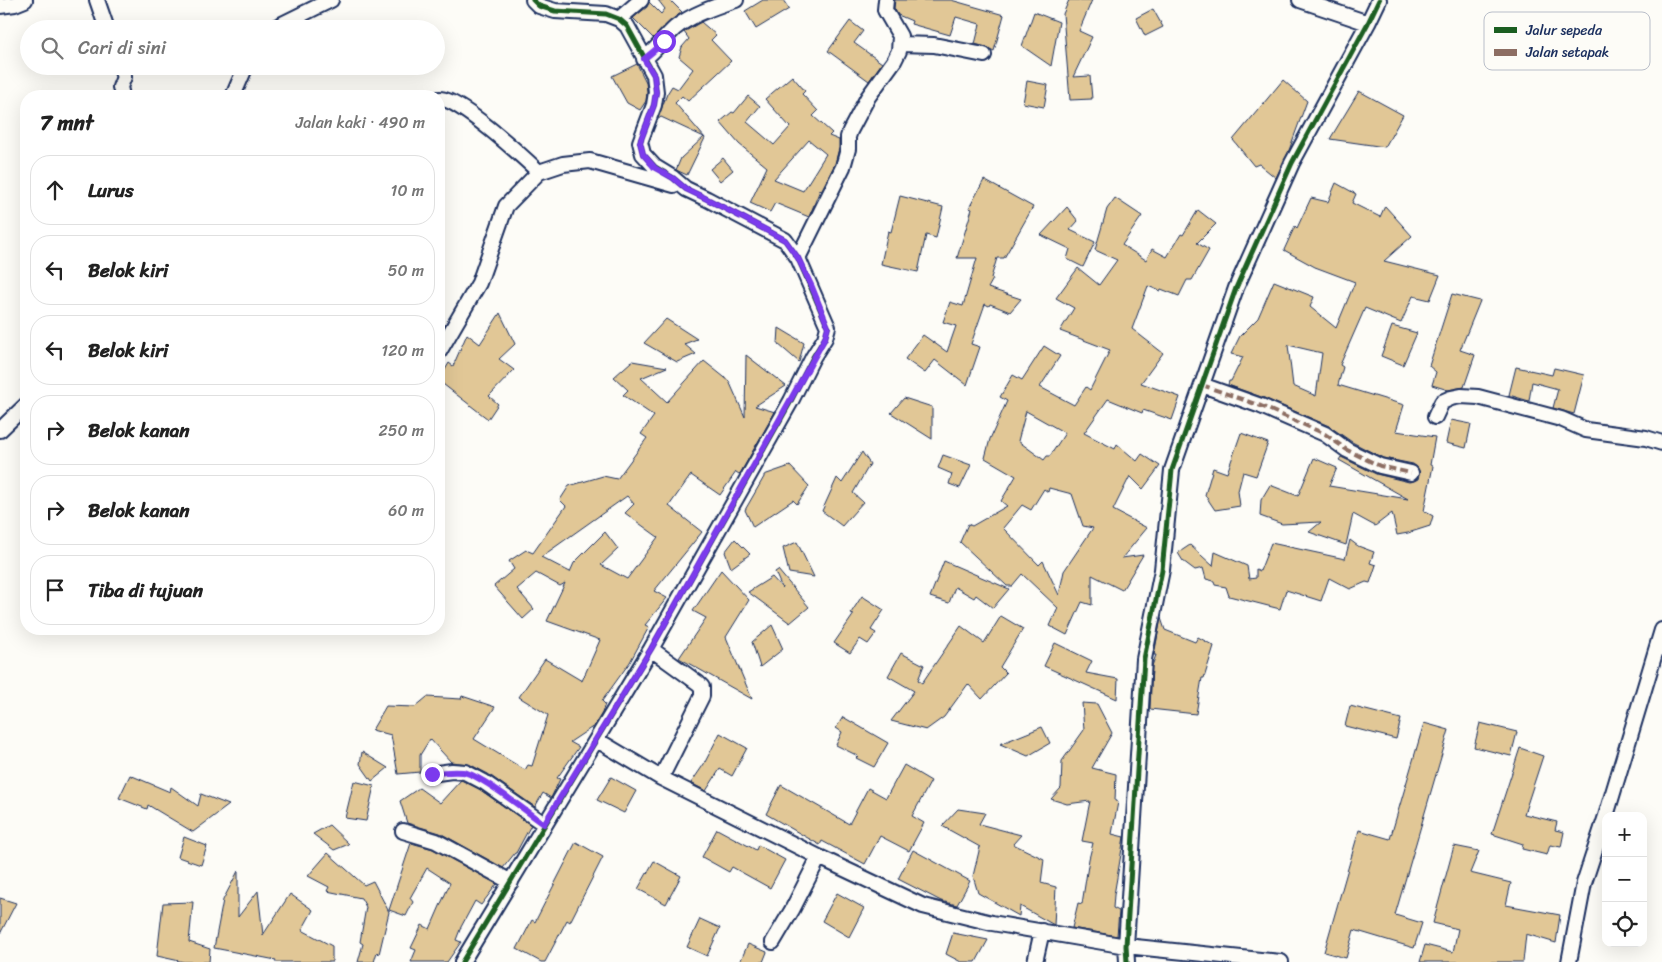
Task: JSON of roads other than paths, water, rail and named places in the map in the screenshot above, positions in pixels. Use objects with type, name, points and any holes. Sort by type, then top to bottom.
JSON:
[{"type":"street","points":[[0,6],[15,4],[25,0]]},
{"type":"street","points":[[97,0],[104,20]]},
{"type":"street","points":[[290,20],[331,0]]},
{"type":"street","points":[[533,0],[539,6],[555,11],[606,14],[619,19],[627,26],[654,75],[656,92],[654,105],[640,142],[643,154],[655,168],[673,178],[686,189]]},
{"type":"street","points":[[619,19],[641,0]]},
{"type":"street","points":[[644,59],[684,21],[716,3],[736,0]]},
{"type":"street","points":[[798,258],[843,167],[850,131],[868,97],[894,62],[900,44],[900,36],[885,10],[886,0]]},
{"type":"street","points":[[1300,0],[1368,23]]},
{"type":"street","points":[[1127,962],[1126,946],[1144,659],[1162,570],[1172,470],[1236,288],[1292,163],[1379,0]]},
{"type":"street","points":[[900,44],[934,45],[984,55]]},
{"type":"street","points":[[120,90],[123,75]]},
{"type":"street","points":[[236,90],[242,75]]},
{"type":"street","points":[[445,99],[466,110],[540,172]]},
{"type":"street","points":[[445,333],[479,282],[506,206],[540,172],[563,164],[590,161],[686,189],[785,240],[798,258],[828,327],[825,338],[651,649],[462,962]]},
{"type":"street","points":[[1202,385],[1261,406],[1325,434],[1347,450],[1380,466],[1411,473]]},
{"type":"street","points":[[1435,418],[1442,402],[1461,396],[1478,397],[1560,419],[1586,430],[1646,438],[1662,443]]},
{"type":"street","points":[[0,430],[20,411]]},
{"type":"street","points":[[1607,812],[1662,630]]},
{"type":"street","points":[[651,649],[698,682],[702,687],[702,696],[660,778]]},
{"type":"street","points":[[597,740],[660,778],[923,906],[992,923],[1126,946],[1280,962]]},
{"type":"street","points":[[430,774],[452,771],[465,772],[484,782],[544,824]]},
{"type":"street","points":[[1569,962],[1584,883],[1602,828]]},
{"type":"street","points":[[403,831],[436,841],[511,882]]},
{"type":"street","points":[[772,942],[792,910],[819,857]]},
{"type":"street","points":[[1035,962],[1042,931]]}]
